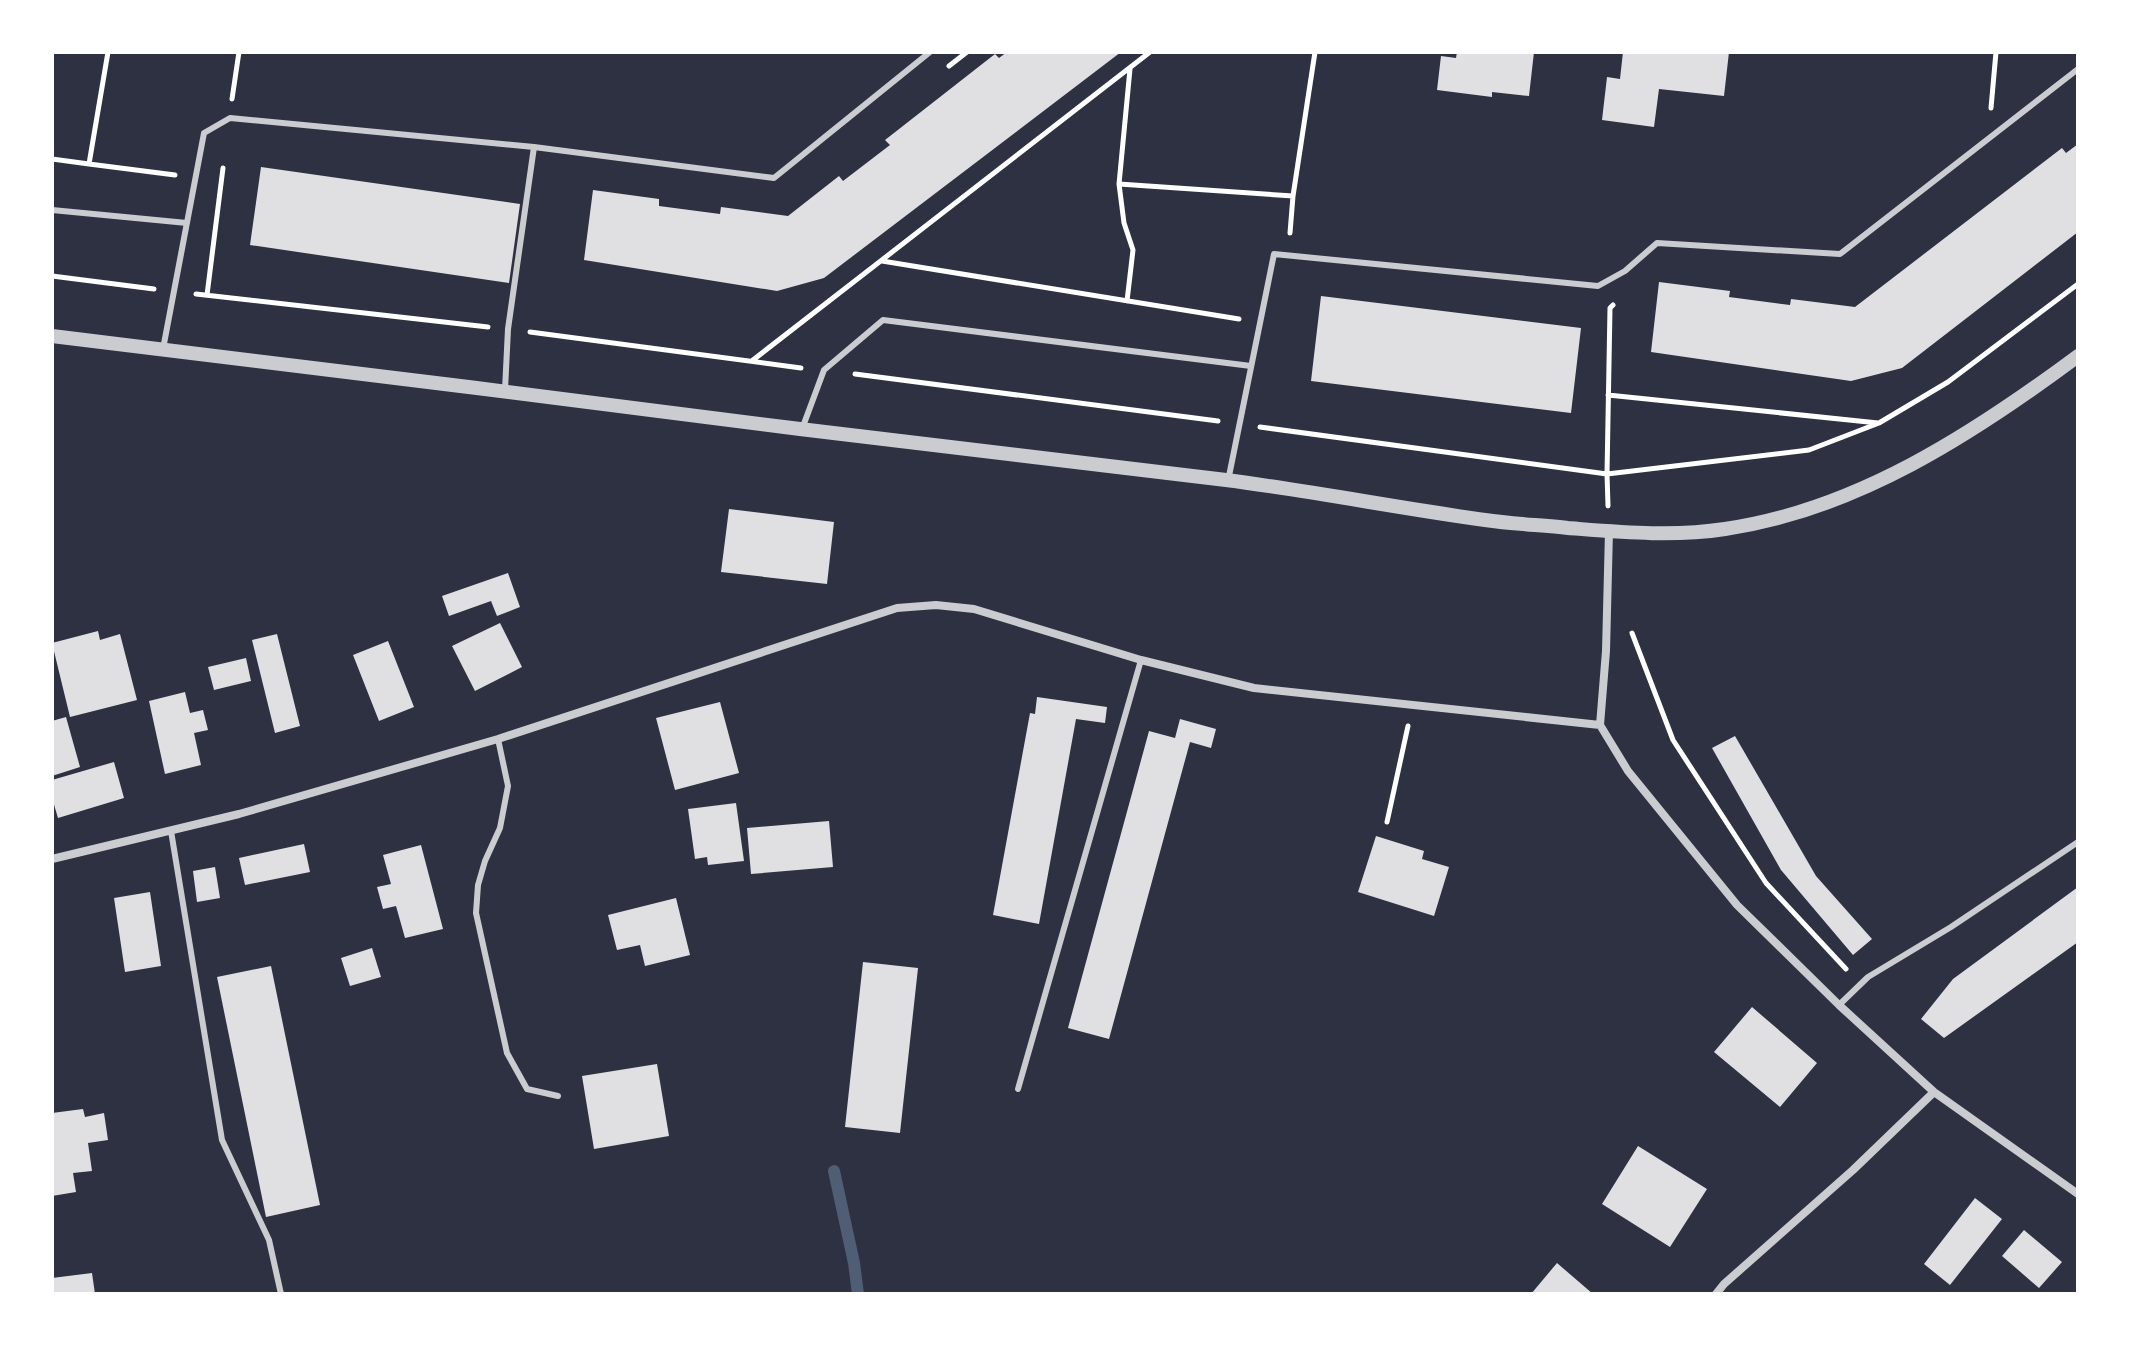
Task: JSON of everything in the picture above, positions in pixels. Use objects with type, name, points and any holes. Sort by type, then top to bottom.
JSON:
[{"type":"street","points":[[52,336],[1228,481],[1489,520],[1654,534],[1691,533],[1763,522],[1831,502],[1968,432],[2014,404],[2078,356]]},
{"type":"street","points":[[1609,531],[1606,651],[1600,725],[1628,771],[1737,905],[1839,1005],[1934,1092],[2078,1194]]},
{"type":"street","points":[[52,859],[239,814],[498,739],[897,608],[936,605],[974,609],[1141,660],[1254,688],[1600,725]]},
{"type":"street","points":[[1716,1294],[1934,1092]]},
{"type":"lane","points":[[163,349],[204,133],[230,118],[534,147],[774,178],[930,52]]},
{"type":"lane","points":[[1228,481],[1274,254],[1598,286],[1625,271],[1657,243],[1840,254],[2078,69]]},
{"type":"lane","points":[[505,390],[508,329],[534,147]]},
{"type":"lane","points":[[52,210],[187,223]]},
{"type":"lane","points":[[802,429],[824,370],[883,320],[1251,366]]},
{"type":"lane","points":[[1018,1089],[1141,660]]},
{"type":"lane","points":[[498,739],[508,786],[500,828],[478,885],[476,913],[507,1053],[527,1089],[558,1096]]},
{"type":"lane","points":[[171,831],[222,1140],[269,1240],[281,1294]]},
{"type":"lane","points":[[1839,1005],[1868,977],[1951,927],[2078,842]]},
{"type":"path","points":[[89,164],[108,52]]},
{"type":"path","points":[[752,361],[1150,52]]},
{"type":"path","points":[[1289,256],[1293,196],[1315,52]]},
{"type":"path","points":[[1127,301],[1133,250],[1124,223],[1119,184],[1130,68]]},
{"type":"path","points":[[52,159],[222,181]]},
{"type":"path","points":[[1119,184],[1293,196]]},
{"type":"path","points":[[881,261],[1260,323]]},
{"type":"path","points":[[52,276],[508,329],[1607,474],[1809,450],[1879,423],[1948,382],[2078,284]]},
{"type":"path","points":[[1609,531],[1610,308],[1621,298]]},
{"type":"path","points":[[1595,306],[1610,308]]},
{"type":"path","points":[[1608,395],[1879,423]]},
{"type":"path","points":[[1264,428],[1266,413]]},
{"type":"path","points":[[1630,627],[1673,740],[1766,883],[1860,985]]},
{"type":"path","points":[[1387,822],[1412,705]]},
{"type":"building","points":[[1007,52],[1121,52],[824,278],[777,291],[584,260],[593,190],[659,199],[659,206],[720,214],[721,207],[788,216],[839,176],[843,181],[890,145],[885,140],[995,54],[999,58]]},
{"type":"building","points":[[1457,52],[1534,52],[1529,96],[1492,92],[1492,97],[1437,90],[1441,56],[1456,58]]},
{"type":"building","points":[[1623,52],[1729,52],[1724,96],[1659,89],[1654,127],[1602,120],[1607,77],[1620,79]]},
{"type":"building","points":[[2078,144],[2078,232],[1902,368],[1851,381],[1651,352],[1659,282],[1730,291],[1729,297],[1790,305],[1791,299],[1855,307],[2062,148],[2066,153]]},
{"type":"building","points":[[261,167],[520,204],[509,283],[250,245]]},
{"type":"building","points":[[1321,296],[1581,328],[1571,413],[1311,381]]},
{"type":"building","points":[[729,509],[834,522],[827,584],[721,572]]},
{"type":"building","points":[[508,573],[520,607],[497,616],[491,601],[449,616],[442,596]]},
{"type":"building","points":[[500,623],[522,667],[475,691],[452,646]]},
{"type":"building","points":[[98,631],[100,640],[120,634],[137,700],[70,717],[52,643]]},
{"type":"building","points":[[277,634],[300,726],[275,733],[252,640]]},
{"type":"building","points":[[388,641],[414,707],[379,721],[353,655]]},
{"type":"building","points":[[246,658],[251,681],[214,690],[208,667]]},
{"type":"building","points":[[185,692],[190,713],[203,710],[208,730],[194,733],[201,765],[165,774],[149,701]]},
{"type":"building","points":[[1037,697],[1107,707],[1105,723],[1076,719],[1039,924],[993,915],[1030,713],[1035,714]]},
{"type":"building","points":[[720,702],[739,773],[675,790],[656,718]]},
{"type":"building","points":[[66,717],[80,767],[52,776],[52,721]]},
{"type":"building","points":[[1180,719],[1216,729],[1211,748],[1190,742],[1109,1039],[1068,1028],[1149,731],[1175,738]]},
{"type":"building","points":[[1735,736],[1816,876],[1872,939],[1853,955],[1781,870],[1712,748]]},
{"type":"building","points":[[114,762],[124,798],[58,818],[52,798],[52,780]]},
{"type":"building","points":[[736,803],[744,861],[708,865],[707,857],[695,859],[688,809]]},
{"type":"building","points":[[829,821],[833,867],[751,874],[747,828]]},
{"type":"building","points":[[1376,836],[1424,851],[1422,859],[1449,867],[1434,916],[1358,892]]},
{"type":"building","points":[[304,844],[310,872],[245,885],[239,858]]},
{"type":"building","points":[[421,845],[443,929],[405,938],[396,906],[383,909],[377,887],[391,884],[383,855]]},
{"type":"building","points":[[215,867],[220,898],[197,902],[193,871]]},
{"type":"building","points":[[2078,887],[2078,942],[1944,1038],[1921,1019],[1953,979]]},
{"type":"building","points":[[150,892],[161,966],[125,972],[114,898]]},
{"type":"building","points":[[676,898],[690,955],[645,966],[640,945],[617,950],[608,915]]},
{"type":"building","points":[[372,948],[381,977],[350,986],[341,958]]},
{"type":"building","points":[[863,962],[918,968],[900,1133],[845,1127]]},
{"type":"building","points":[[271,966],[320,1205],[266,1217],[217,977]]},
{"type":"building","points":[[1752,1007],[1817,1063],[1780,1107],[1714,1052]]},
{"type":"building","points":[[657,1064],[669,1136],[594,1149],[582,1076]]},
{"type":"building","points":[[83,1109],[85,1117],[104,1113],[108,1140],[88,1143],[92,1171],[73,1173],[76,1192],[52,1196],[52,1113]]},
{"type":"building","points":[[1638,1146],[1707,1189],[1670,1247],[1602,1204]]},
{"type":"building","points":[[1975,1198],[2002,1219],[1950,1285],[1924,1264]]},
{"type":"building","points":[[2024,1230],[2062,1262],[2039,1288],[2002,1256]]},
{"type":"building","points":[[1557,1263],[1593,1294],[1531,1294]]},
{"type":"building","points":[[92,1273],[95,1294],[52,1294],[52,1278]]},
{"type":"waterway","points":[[834,1171],[858,1294]]}]
